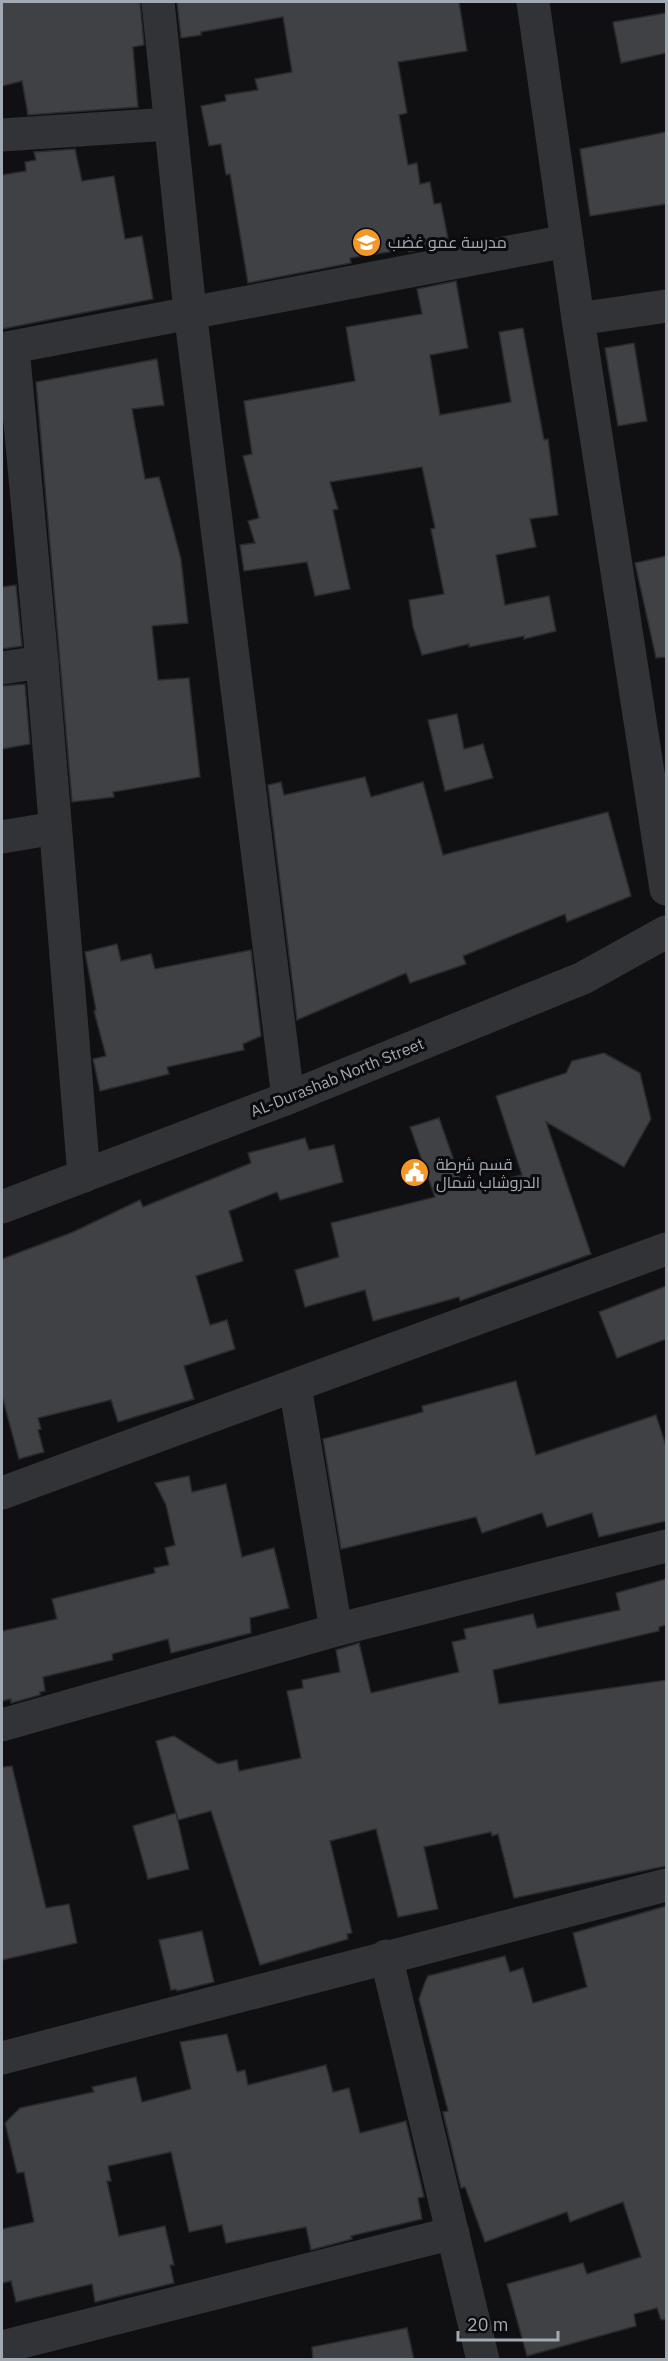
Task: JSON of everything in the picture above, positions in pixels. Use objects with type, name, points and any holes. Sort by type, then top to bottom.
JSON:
[{"type":"street","points":[[158,2],[190,311],[288,1098]]},
{"type":"street","points":[[533,2],[578,320],[666,889]]},
{"type":"street","points":[[2,135],[170,124]]},
{"type":"street","points":[[84,1176],[42,662],[7,348],[190,311],[567,241]]},
{"type":"street","points":[[578,320],[666,306]]},
{"type":"street","points":[[2,668],[42,662]]},
{"type":"street","points":[[2,837],[55,828]]},
{"type":"street","name":"AL-Durashab North Street","points":[[2,1207],[288,1098],[583,978],[666,932]]},
{"type":"street","points":[[2,1493],[666,1250]]},
{"type":"street","points":[[294,1386],[336,1630]]},
{"type":"street","points":[[2,1725],[336,1630],[666,1546]]},
{"type":"street","points":[[2,2058],[386,1956],[666,1886]]},
{"type":"street","points":[[386,1956],[483,2360]]},
{"type":"street","points":[[2,2347],[453,2233]]},
{"type":"building","points":[[2,2],[140,2],[144,45],[133,47],[138,107],[28,115],[22,81],[2,86]]},
{"type":"building","points":[[177,2],[459,2],[467,51],[398,62],[407,113],[399,115],[408,165],[417,163],[420,184],[430,182],[434,204],[441,203],[449,244],[409,252],[408,249],[350,258],[351,263],[248,283],[230,174],[226,175],[221,144],[209,146],[201,106],[226,101],[225,95],[258,90],[255,79],[292,72],[283,17],[201,32],[201,35],[181,38]]},
{"type":"building","points":[[666,13],[666,53],[621,63],[613,22]]},
{"type":"building","points":[[666,132],[666,204],[590,216],[580,149]]},
{"type":"building","points":[[75,149],[82,181],[114,176],[125,239],[142,236],[153,299],[2,329],[2,175],[26,171],[25,162],[36,160],[34,152]]},
{"type":"building","points":[[456,281],[468,348],[430,355],[440,415],[511,402],[499,332],[523,328],[544,440],[548,439],[558,515],[530,519],[536,547],[496,555],[505,605],[549,596],[556,631],[524,639],[524,636],[469,647],[469,644],[422,655],[413,627],[409,600],[444,594],[431,529],[435,528],[422,467],[330,482],[338,509],[333,510],[350,589],[315,596],[307,562],[244,571],[240,545],[255,543],[248,521],[259,518],[243,456],[252,454],[244,401],[355,381],[346,327],[422,314],[417,289]]},
{"type":"building","points":[[634,343],[647,421],[618,426],[605,348]]},
{"type":"building","points":[[157,359],[164,405],[132,409],[145,479],[159,477],[181,559],[188,623],[152,626],[158,680],[189,678],[200,777],[113,792],[114,797],[72,802],[36,382]]},
{"type":"building","points":[[666,556],[666,657],[656,658],[635,563]]},
{"type":"building","points":[[16,585],[22,646],[2,649],[2,587]]},
{"type":"building","points":[[25,684],[30,744],[2,749],[2,686]]},
{"type":"building","points":[[457,714],[464,749],[483,744],[493,778],[445,791],[428,720]]},
{"type":"building","points":[[365,777],[371,797],[423,782],[443,855],[608,812],[631,896],[567,922],[565,914],[463,956],[466,964],[410,983],[406,973],[297,1020],[268,785],[281,782],[284,795]]},
{"type":"building","points":[[117,944],[121,961],[151,954],[155,969],[251,950],[261,1036],[243,1044],[244,1050],[167,1067],[169,1074],[100,1091],[93,1059],[106,1056],[94,1011],[96,1010],[85,952]]},
{"type":"building","points":[[604,1053],[640,1073],[651,1119],[624,1167],[546,1122],[591,1254],[460,1301],[459,1297],[373,1321],[365,1290],[305,1307],[295,1270],[339,1257],[331,1223],[435,1197],[410,1127],[439,1118],[464,1189],[522,1175],[496,1096],[566,1073],[572,1061]]},
{"type":"building","points":[[305,1138],[309,1150],[334,1145],[343,1182],[280,1200],[277,1192],[229,1211],[243,1261],[196,1276],[210,1325],[227,1320],[235,1349],[184,1366],[194,1399],[118,1422],[111,1400],[38,1418],[41,1429],[38,1430],[44,1452],[19,1459],[2,1396],[2,1259],[73,1232],[140,1200],[143,1207],[251,1163],[248,1153]]},
{"type":"building","points":[[666,1286],[666,1339],[617,1358],[599,1312]]},
{"type":"building","points":[[516,1381],[536,1455],[656,1415],[666,1446],[666,1521],[599,1537],[592,1513],[547,1527],[542,1513],[482,1533],[476,1517],[341,1549],[323,1439],[423,1412],[422,1406]]},
{"type":"building","points":[[189,1476],[192,1492],[226,1484],[242,1557],[274,1548],[289,1608],[250,1618],[251,1633],[171,1653],[168,1639],[112,1654],[113,1660],[43,1677],[45,1691],[40,1692],[40,1695],[11,1703],[11,1699],[2,1701],[2,1631],[57,1619],[52,1599],[155,1573],[154,1568],[169,1565],[165,1548],[175,1545],[166,1505],[155,1483]]},
{"type":"building","points":[[666,1579],[666,1625],[659,1627],[659,1631],[493,1670],[499,1704],[666,1680],[666,1866],[514,1898],[498,1834],[492,1836],[491,1832],[424,1847],[438,1909],[398,1917],[376,1829],[330,1841],[352,1933],[347,1934],[348,1939],[260,1965],[211,1811],[178,1820],[156,1741],[174,1736],[218,1764],[237,1760],[239,1771],[301,1758],[287,1691],[303,1688],[302,1680],[340,1672],[336,1650],[359,1643],[371,1693],[459,1672],[452,1642],[466,1639],[464,1629],[533,1614],[537,1628],[620,1610],[616,1593]]},
{"type":"building","points":[[12,1766],[46,1908],[69,1904],[77,1943],[2,1960],[2,1767]]},
{"type":"building","points":[[176,1813],[189,1869],[148,1879],[133,1826]]},
{"type":"building","points":[[666,1906],[666,2319],[661,2320],[657,2308],[634,2314],[636,2326],[527,2356],[507,2284],[583,2263],[587,2274],[641,2257],[623,2202],[570,2222],[567,2212],[485,2242],[465,2187],[461,2188],[443,2112],[448,2111],[419,1999],[428,1976],[505,1956],[510,1972],[523,1968],[533,2003],[587,1987],[573,1933]]},
{"type":"building","points":[[202,1931],[214,1982],[177,1991],[176,1989],[171,1990],[159,1940]]},
{"type":"building","points":[[227,2034],[237,2072],[245,2070],[248,2085],[326,2065],[333,2092],[349,2088],[360,2133],[406,2121],[424,2197],[418,2198],[422,2219],[351,2236],[352,2239],[311,2250],[306,2227],[226,2243],[222,2225],[189,2232],[171,2152],[108,2166],[111,2181],[107,2181],[119,2236],[165,2226],[174,2265],[170,2265],[174,2283],[95,2302],[92,2284],[16,2302],[11,2281],[2,2283],[2,2229],[34,2222],[24,2172],[17,2173],[5,2123],[20,2108],[94,2092],[92,2087],[136,2077],[142,2102],[191,2089],[180,2042]]},
{"type":"building","points":[[407,2328],[414,2360],[313,2360],[312,2347]]},
{"type":"place","name":"مدرسة عمو غضب","points":[[367,242]]},
{"type":"place","name":"قسم شرطة الدروشاب شمال","points":[[415,1173]]}]
